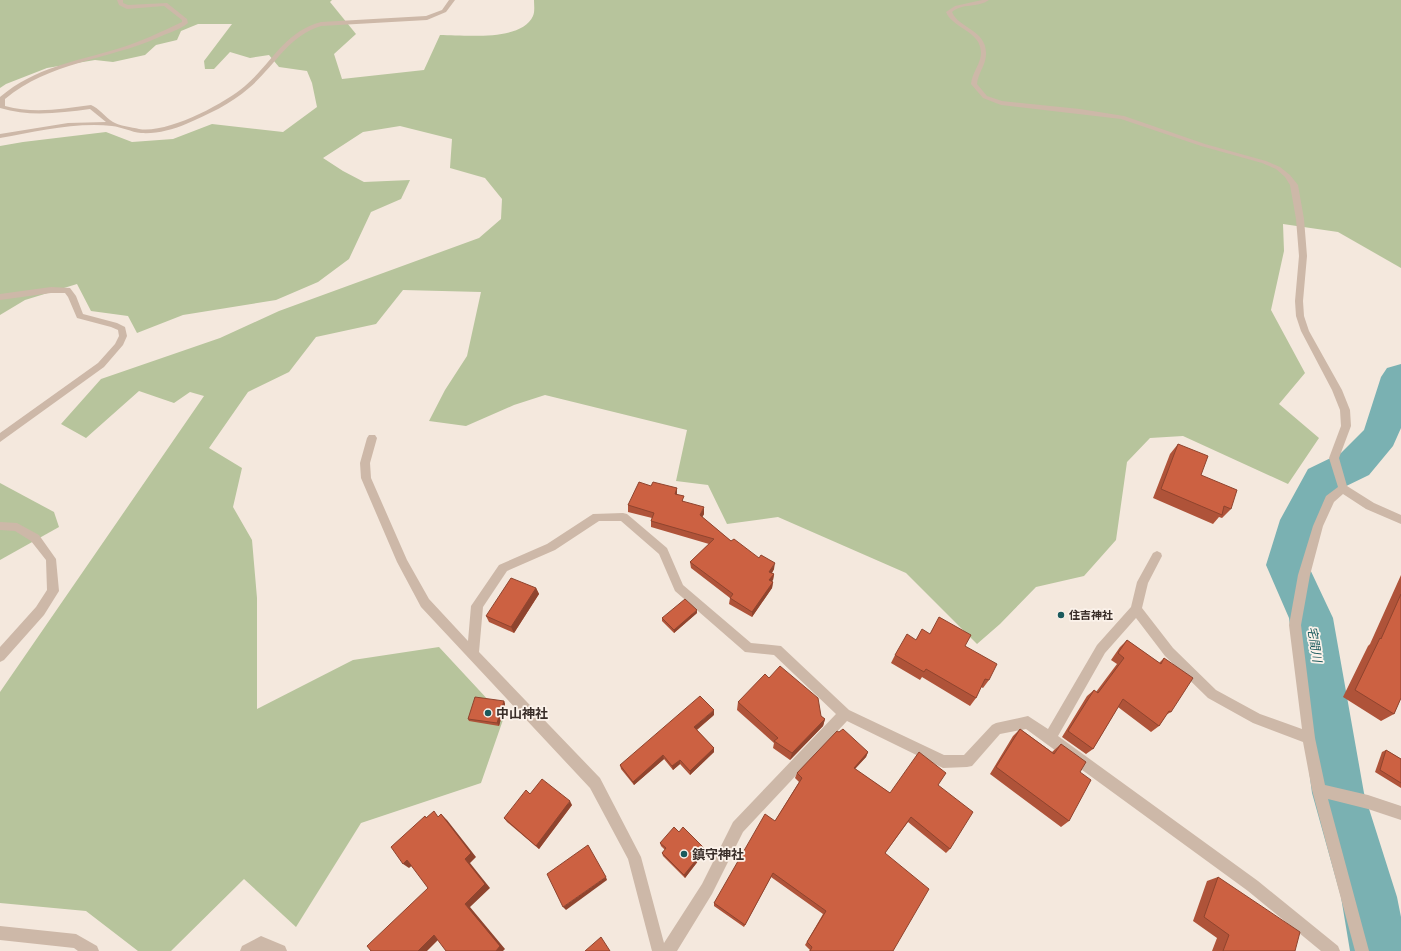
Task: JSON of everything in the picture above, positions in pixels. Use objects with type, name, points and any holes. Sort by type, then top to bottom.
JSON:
[{"type":"street","points":[[112,124],[91,107],[33,114],[15,112],[2,107],[2,98],[12,88],[37,76],[63,66],[134,46],[185,24],[185,20],[165,4],[127,7],[121,4],[120,0]]},
{"type":"street","points":[[0,136],[68,125],[112,124],[141,131],[162,130],[183,123],[222,104],[247,87],[295,36],[311,27],[320,24],[427,18],[444,11],[452,0]]},
{"type":"street","points":[[986,0],[972,5],[952,8],[949,12],[951,17],[981,40],[984,46],[984,54],[981,64],[974,76],[974,84],[986,97],[1001,103],[1015,106],[1080,111],[1122,117],[1203,145],[1264,162],[1278,168],[1288,176],[1294,184],[1300,219],[1303,256],[1299,301],[1300,316],[1305,330],[1337,390],[1345,410],[1346,426],[1334,458],[1343,488],[1370,506],[1401,520]]},
{"type":"street","points":[[0,297],[51,290],[67,290],[72,296],[80,316],[114,325],[122,329],[123,336],[119,345],[101,365],[0,438]]},
{"type":"street","points":[[372,438],[365,463],[366,478],[402,562],[424,603],[594,783],[634,857],[660,951]]},
{"type":"street","points":[[1343,488],[1330,499],[1318,526],[1304,575],[1295,625],[1309,738],[1362,951]]},
{"type":"street","points":[[473,654],[477,606],[503,568],[551,547],[597,517],[623,517],[663,551],[678,588],[748,648],[777,650],[846,714],[943,762],[967,761],[996,729],[1028,722],[1253,886],[1333,951]]},
{"type":"street","points":[[0,526],[17,527],[36,538],[51,559],[53,591],[40,611],[0,656]]},
{"type":"street","points":[[1050,738],[1101,649],[1136,609],[1143,582],[1157,556]]},
{"type":"street","points":[[1136,609],[1169,652],[1212,694],[1258,719],[1309,738]]},
{"type":"street","points":[[668,951],[707,889],[738,827],[846,714]]},
{"type":"street","points":[[1321,790],[1368,802],[1401,813]]},
{"type":"street","points":[[0,933],[76,941],[92,951]]},
{"type":"street","points":[[247,951],[261,943],[280,951]]},
{"type":"green space","points":[[0,0],[332,0],[330,2],[356,34],[334,54],[342,79],[424,70],[440,35],[477,36],[517,30],[527,24],[533,16],[534,0],[1401,0],[1401,268],[1338,232],[1283,224],[1284,251],[1271,310],[1305,373],[1279,404],[1319,438],[1288,484],[1183,436],[1150,438],[1127,462],[1116,540],[1084,576],[1036,587],[1000,624],[977,644],[906,573],[778,517],[727,524],[708,485],[676,481],[687,430],[545,395],[514,405],[466,426],[429,421],[445,390],[467,356],[481,292],[403,290],[376,324],[316,337],[289,372],[248,392],[209,448],[242,468],[233,507],[252,540],[257,598],[257,709],[353,660],[439,647],[504,717],[481,783],[361,823],[296,927],[244,879],[171,951],[138,951],[86,911],[0,903],[0,692],[204,396],[190,392],[174,403],[139,391],[86,438],[61,424],[101,379],[220,338],[279,311],[479,238],[501,219],[502,199],[485,178],[450,168],[452,139],[400,126],[363,132],[323,158],[364,182],[410,180],[401,199],[371,212],[349,259],[318,282],[276,300],[183,315],[137,333],[128,316],[91,311],[77,284],[25,300],[0,315],[0,146],[106,132],[132,142],[173,139],[212,124],[283,132],[317,107],[312,83],[307,71],[279,67],[269,55],[250,58],[230,52],[214,69],[205,69],[204,61],[232,24],[198,24],[181,31],[177,40],[156,45],[145,55],[113,62],[95,60],[47,68],[6,84],[0,88]]},
{"type":"green space","points":[[0,483],[54,512],[59,527],[0,560]]},
{"type":"building","points":[[1178,444],[1208,456],[1201,475],[1237,490],[1231,509],[1224,506],[1222,515],[1161,489]]},
{"type":"building","points":[[639,482],[651,486],[653,482],[677,488],[675,494],[684,496],[682,501],[704,507],[700,515],[731,541],[734,539],[759,558],[761,555],[775,563],[769,572],[774,574],[769,580],[773,582],[752,612],[730,598],[733,594],[690,562],[714,539],[651,521],[654,513],[628,505]]},
{"type":"building","points":[[511,578],[536,588],[511,627],[486,616]]},
{"type":"building","points":[[1401,594],[1401,698],[1394,714],[1355,690],[1380,638],[1381,639]]},
{"type":"building","points":[[685,599],[697,610],[674,630],[662,618]]},
{"type":"building","points":[[939,617],[971,635],[965,646],[997,664],[989,680],[985,679],[976,698],[926,669],[924,672],[895,655],[907,634],[916,640],[922,629],[930,634]]},
{"type":"building","points":[[1127,640],[1161,664],[1164,658],[1193,678],[1171,712],[1169,711],[1159,726],[1123,699],[1093,749],[1068,731],[1094,690],[1098,693],[1124,658],[1118,653]]},
{"type":"building","points":[[780,666],[818,698],[821,716],[825,719],[792,753],[774,741],[778,738],[738,702],[765,674],[769,678]]},
{"type":"building","points":[[700,696],[714,710],[694,727],[714,748],[690,771],[680,760],[672,766],[663,755],[633,782],[620,765]]},
{"type":"building","name":"中山神社","points":[[475,697],[504,701],[497,723],[468,719]]},
{"type":"building","points":[[843,729],[868,752],[854,768],[890,793],[919,752],[946,773],[938,785],[973,812],[950,849],[911,817],[885,853],[929,889],[893,951],[810,951],[812,947],[807,942],[826,911],[773,873],[745,925],[714,903],[765,814],[775,821],[802,778],[797,773],[837,731],[839,732]]},
{"type":"building","points":[[1020,729],[1054,754],[1061,744],[1086,762],[1080,772],[1091,780],[1069,821],[996,767]]},
{"type":"building","points":[[1386,750],[1401,759],[1401,783],[1380,770]]},
{"type":"building","points":[[542,779],[570,801],[536,846],[504,818],[526,790],[530,794]]},
{"type":"building","points":[[434,811],[438,817],[441,814],[471,853],[465,859],[485,884],[465,904],[500,946],[496,951],[446,951],[434,935],[418,951],[371,951],[367,946],[428,888],[407,860],[403,864],[391,847],[425,816],[426,818]]},
{"type":"building","name":"鎮守神社","points":[[674,827],[679,832],[683,827],[705,849],[684,875],[662,853],[666,848],[660,843]]},
{"type":"building","points":[[588,845],[606,877],[563,907],[547,874]]},
{"type":"building","points":[[1218,877],[1300,932],[1295,951],[1223,951],[1229,935],[1204,917]]},
{"type":"building","points":[[601,937],[610,951],[585,951]]},
{"type":"waterway","name":"宅間川","points":[[1379,951],[1369,897],[1338,793],[1311,618],[1287,565],[1300,520],[1322,480],[1355,464],[1380,436],[1399,377],[1401,376]]},
{"type":"place","name":"住吉神社","points":[[1061,615]]},
{"type":"place","name":"中山神社","points":[[488,713]]},
{"type":"place","name":"鎮守神社","points":[[684,854]]}]
